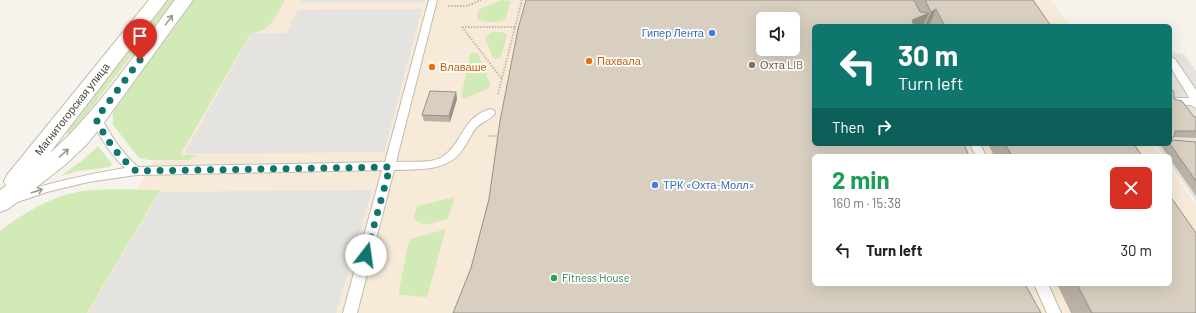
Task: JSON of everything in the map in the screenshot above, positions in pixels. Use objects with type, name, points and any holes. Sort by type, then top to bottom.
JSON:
[{"type":"street","name":"Магнитогорская улица","points":[[0,200],[158,0]]},
{"type":"street","name":"Магнитогорская улица","points":[[0,203],[57,159],[79,139],[96,119],[184,0]]},
{"type":"lane","points":[[350,313],[390,167],[438,3]]},
{"type":"lane","points":[[1172,101],[1196,104],[1194,90],[1173,65]]},
{"type":"lane","points":[[0,203],[47,188],[88,178],[136,171],[390,167],[429,165],[446,160],[459,147],[467,132],[477,120],[490,113]]},
{"type":"lane","points":[[96,119],[104,135],[119,158],[136,171]]},
{"type":"lane","points":[[1042,286],[1054,313]]},
{"type":"path","points":[[438,3],[468,6],[481,0]]},
{"type":"path","points":[[498,94],[522,0]]},
{"type":"path","points":[[502,79],[462,27],[515,27]]},
{"type":"path","points":[[489,136],[502,136]]},
{"type":"shaded area","points":[[255,0],[1051,0],[1069,24],[812,24],[812,146],[1154,146],[1160,154],[812,154],[812,286],[1172,286],[1172,171],[1196,205],[1196,313],[59,313]]},
{"type":"shaded area","points":[[302,0],[425,0],[424,3],[300,3]]},
{"type":"shaded area","points":[[422,9],[384,152],[184,154],[252,33],[286,33],[298,10]]},
{"type":"shaded area","points":[[1172,52],[1184,54],[1196,71],[1196,201],[1172,167],[1172,154],[1163,154],[1157,146],[1172,146]]},
{"type":"shaded area","points":[[372,190],[336,313],[88,313],[160,192]]},
{"type":"green space","points":[[168,0],[174,0],[72,133],[65,134]]},
{"type":"green space","points":[[194,0],[285,0],[268,26],[258,32],[251,33],[180,155],[198,155],[189,160],[149,160],[139,158],[113,125],[113,112]]},
{"type":"green space","points":[[501,0],[511,1],[505,20],[491,22],[477,19],[478,11],[480,9]]},
{"type":"green space","points":[[492,32],[502,32],[507,35],[501,57],[498,59],[493,58],[485,38]]},
{"type":"green space","points":[[474,52],[478,54],[491,86],[464,99],[461,97],[470,54]]},
{"type":"green space","points":[[98,146],[112,164],[110,167],[78,171],[61,176],[84,159]]},
{"type":"green space","points":[[104,189],[160,190],[87,313],[0,313],[0,231],[2,229],[28,212],[64,195]]},
{"type":"green space","points":[[455,197],[448,219],[424,225],[415,220],[414,216],[417,206]]},
{"type":"green space","points":[[446,229],[427,297],[400,295],[399,292],[408,244],[411,239]]},
{"type":"building","name":"ТРК «Охта-Молл»","points":[[526,0],[914,0],[920,12],[929,13],[912,20],[913,24],[812,24],[812,146],[965,146],[968,154],[812,154],[812,286],[1026,286],[1041,313],[453,313],[471,268],[489,199],[500,121],[518,29]]},
{"type":"building","points":[[925,0],[1033,0],[1050,24],[944,24],[936,9],[931,12]]},
{"type":"building","points":[[1172,90],[1174,92],[1174,99],[1182,101],[1194,117],[1196,117],[1196,131],[1175,131],[1174,137],[1172,138]]},
{"type":"building","points":[[430,91],[456,92],[449,116],[422,115]]},
{"type":"building","points":[[1172,140],[1196,142],[1196,181],[1171,146]]},
{"type":"building","points":[[1006,146],[1135,146],[1141,154],[1011,154]]},
{"type":"building","points":[[1172,199],[1196,233],[1196,313],[1092,313],[1078,286],[1172,286]]},
{"type":"place","name":"Гипер Лента","points":[[712,33]]},
{"type":"place","name":"Пахвала","points":[[589,61]]},
{"type":"place","name":"Охта LIB","points":[[752,65]]},
{"type":"place","name":"Влаваше","points":[[432,67]]},
{"type":"place","name":"ТРК «Охта-Молл»","points":[[655,185]]},
{"type":"place","name":"Fitness House","points":[[554,278]]},
{"type":"route","points":[[140,60],[96,119],[104,135],[119,158],[136,171],[390,167],[366,255]]}]
